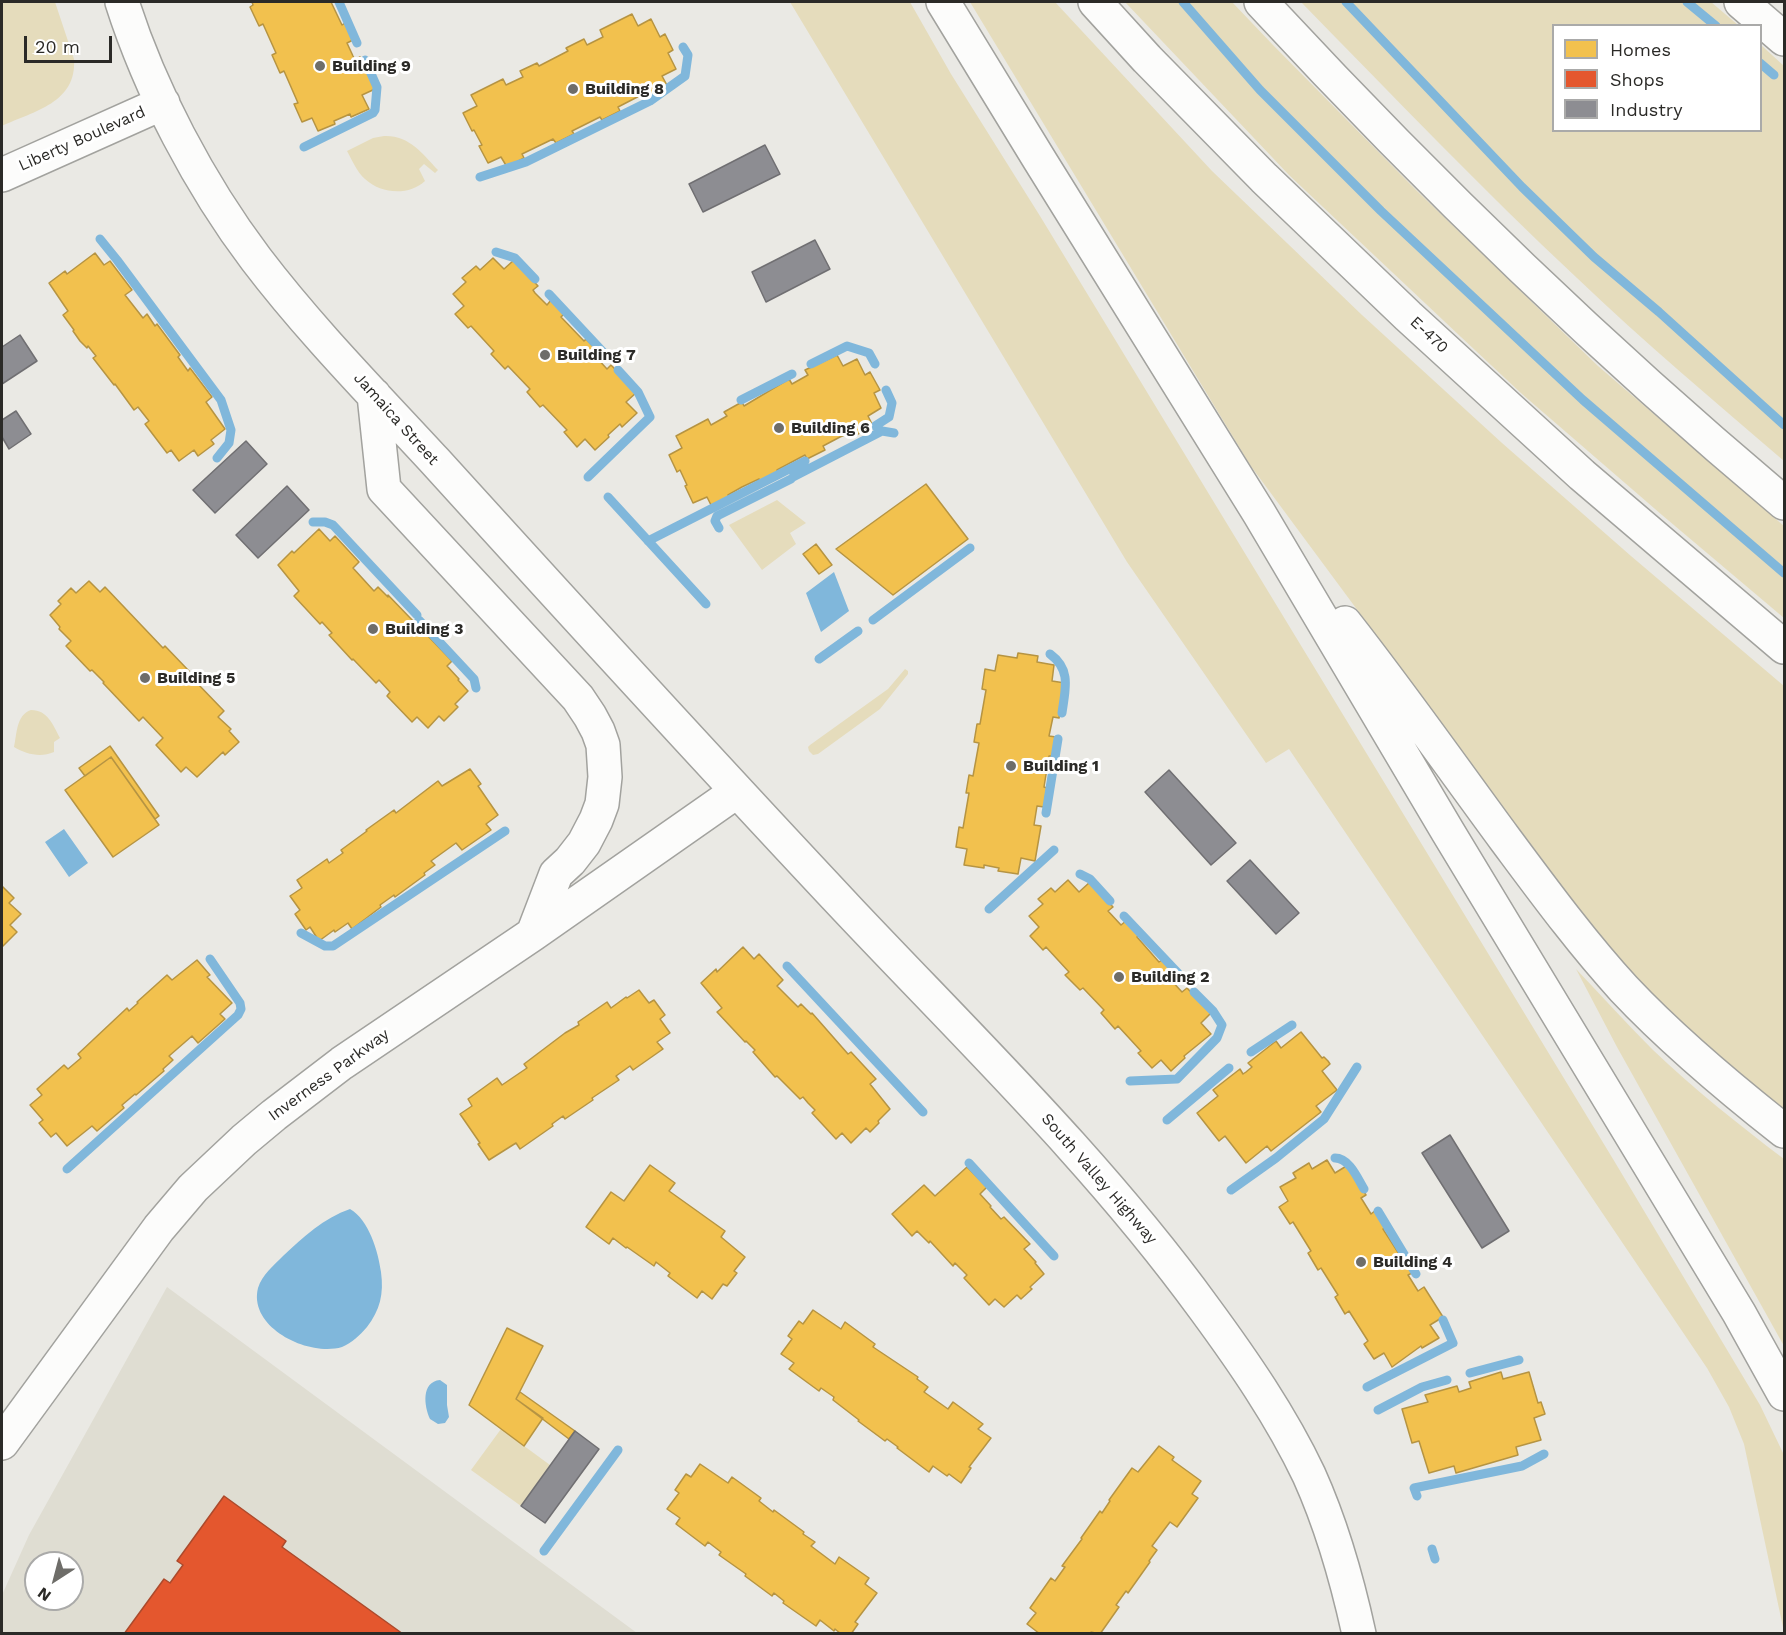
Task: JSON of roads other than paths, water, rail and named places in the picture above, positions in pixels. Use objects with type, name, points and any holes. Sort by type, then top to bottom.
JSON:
[{"type":"main road","name":"Jamaica Street","points":[[122,2],[136,43],[163,104],[194,163],[254,257],[296,309],[736,792]]},
{"type":"main road","points":[[943,2],[1259,513],[1785,1394]]},
{"type":"main road","name":"E-470","points":[[1095,2],[1264,178],[1399,308],[1582,476],[1785,647]]},
{"type":"main road","points":[[1261,2],[1374,121],[1535,281],[1628,367],[1785,503]]},
{"type":"main road","points":[[1741,2],[1785,39]]},
{"type":"main road","name":"Liberty Boulevard","points":[[2,175],[163,104]]},
{"type":"main road","points":[[374,395],[384,489],[578,698],[601,739],[605,777],[599,812],[584,843],[556,874],[533,934]]},
{"type":"main road","points":[[1259,513],[1362,645],[1539,885],[1596,956],[1624,988],[1680,1044],[1706,1068],[1785,1131]]},
{"type":"main road","name":"Inverness Parkway","points":[[2,1443],[159,1228],[216,1165],[274,1115],[342,1063],[533,934],[736,792]]},
{"type":"main road","name":"South Valley Highway","points":[[736,792],[1011,1079],[1172,1263],[1241,1359],[1302,1462],[1322,1506],[1333,1538],[1359,1634]]},
{"type":"water","points":[[834,572],[849,611],[821,632],[806,593]]},
{"type":"water","points":[[64,829],[88,863],[69,877],[45,842]]},
{"type":"water","points":[[350,1209],[357,1214],[367,1228],[378,1255],[382,1287],[378,1308],[364,1330],[342,1347],[314,1348],[298,1343],[271,1327],[262,1316],[257,1302],[258,1288],[269,1270],[298,1242],[323,1223]]},
{"type":"water","points":[[440,1380],[447,1385],[449,1417],[445,1423],[438,1424],[430,1419],[426,1408],[426,1395],[430,1385]]},
{"type":"waterway","points":[[339,2],[357,43]]},
{"type":"waterway","points":[[1183,2],[1260,90],[1381,211],[1583,400],[1784,573]]},
{"type":"waterway","points":[[1346,2],[1522,187],[1594,257],[1659,312],[1784,425]]},
{"type":"waterway","points":[[1687,2],[1714,24]]},
{"type":"waterway","points":[[480,177],[526,162],[650,101],[685,76],[688,55],[683,47]]},
{"type":"waterway","points":[[304,147],[373,113],[377,87],[365,60]]},
{"type":"waterway","points":[[1762,65],[1774,75]]},
{"type":"waterway","points":[[100,239],[221,400],[231,430],[229,443],[217,458]]},
{"type":"waterway","points":[[496,252],[515,258],[535,279]]},
{"type":"waterway","points":[[549,294],[605,354]]},
{"type":"waterway","points":[[811,364],[847,346],[869,353],[875,364]]},
{"type":"waterway","points":[[588,477],[650,417],[638,392],[618,370]]},
{"type":"waterway","points":[[741,400],[792,374]]},
{"type":"waterway","points":[[875,426],[889,417],[892,403],[886,390]]},
{"type":"waterway","points":[[793,477],[882,431],[894,433]]},
{"type":"waterway","points":[[648,541],[805,461]]},
{"type":"waterway","points":[[719,528],[715,521],[717,516],[791,479]]},
{"type":"waterway","points":[[608,497],[706,604]]},
{"type":"waterway","points":[[313,522],[333,525],[417,615]]},
{"type":"waterway","points":[[873,620],[970,548]]},
{"type":"waterway","points":[[419,620],[474,679],[476,688]]},
{"type":"waterway","points":[[819,659],[858,631]]},
{"type":"waterway","points":[[1050,654],[1062,667],[1064,674],[1062,713]]},
{"type":"waterway","points":[[1046,813],[1058,739]]},
{"type":"waterway","points":[[301,933],[325,946],[333,946],[505,831]]},
{"type":"waterway","points":[[989,909],[1054,850]]},
{"type":"waterway","points":[[1080,874],[1090,879],[1110,901]]},
{"type":"waterway","points":[[1124,916],[1178,973]]},
{"type":"waterway","points":[[67,1169],[238,1015],[241,1009],[240,1003],[210,959]]},
{"type":"waterway","points":[[787,966],[923,1112]]},
{"type":"waterway","points":[[1130,1081],[1177,1079],[1217,1038],[1222,1025],[1213,1011],[1194,992]]},
{"type":"waterway","points":[[1251,1052],[1292,1025]]},
{"type":"waterway","points":[[1231,1190],[1276,1158],[1324,1119],[1357,1067]]},
{"type":"waterway","points":[[1167,1120],[1229,1068]]},
{"type":"waterway","points":[[1335,1158],[1348,1165],[1364,1189]]},
{"type":"waterway","points":[[969,1163],[1054,1256]]},
{"type":"waterway","points":[[1378,1211],[1416,1274]]},
{"type":"waterway","points":[[1367,1387],[1453,1343],[1443,1320]]},
{"type":"waterway","points":[[1470,1373],[1519,1360]]},
{"type":"waterway","points":[[1378,1410],[1422,1387],[1447,1380]]},
{"type":"waterway","points":[[544,1551],[618,1450]]},
{"type":"waterway","points":[[1417,1496],[1414,1488],[1522,1466],[1544,1454]]},
{"type":"waterway","points":[[1432,1549],[1435,1559]]},
{"type":"place","name":"Building 9","points":[[320,66]]},
{"type":"place","name":"Building 8","points":[[573,89]]},
{"type":"place","name":"Building 7","points":[[545,355]]},
{"type":"place","name":"Building 6","points":[[779,428]]},
{"type":"place","name":"Building 3","points":[[373,629]]},
{"type":"place","name":"Building 5","points":[[145,678]]},
{"type":"place","name":"Building 1","points":[[1011,766]]},
{"type":"place","name":"Building 2","points":[[1119,977]]},
{"type":"place","name":"Building 4","points":[[1361,1262]]}]
